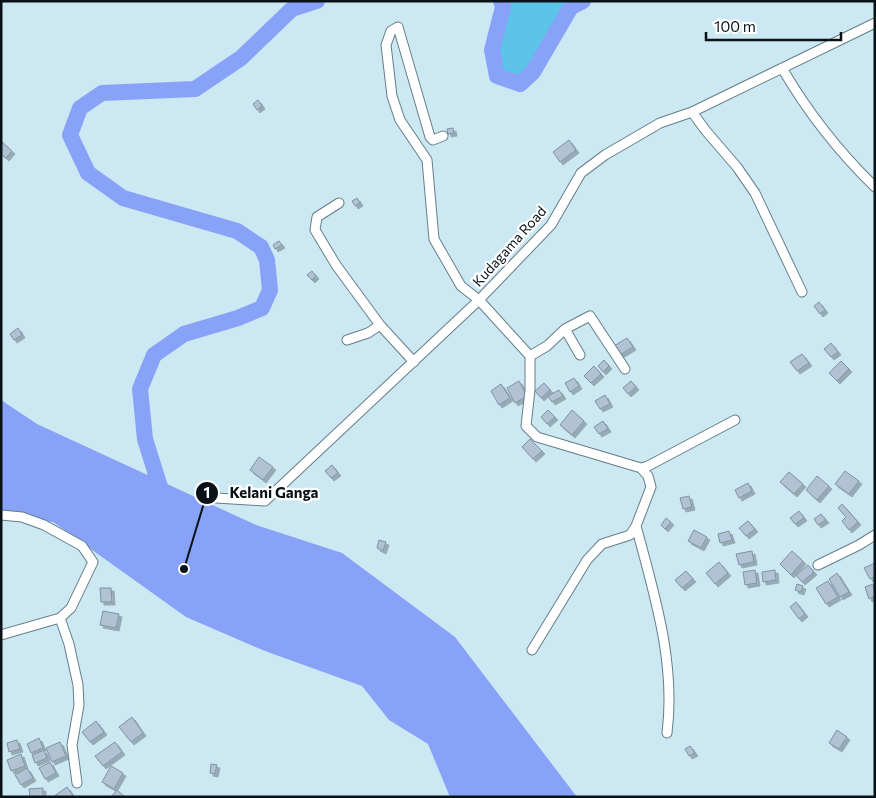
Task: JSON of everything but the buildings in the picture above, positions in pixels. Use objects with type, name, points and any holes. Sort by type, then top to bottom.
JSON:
[{"type":"street","name":"Kudagama Road","points":[[216,498],[265,501],[478,300],[551,225],[581,173],[605,155],[660,123],[692,112],[875,23]]},
{"type":"street","points":[[444,136],[433,140],[430,137],[398,27],[391,31],[386,45],[392,96],[400,120],[428,160],[434,239],[462,286],[478,300],[530,356],[530,390],[526,426],[537,437],[641,468],[648,476],[651,487],[636,526],[630,535],[602,544],[587,560],[532,650]]},
{"type":"street","points":[[782,68],[796,92],[852,165],[875,187]]},
{"type":"street","points":[[692,112],[737,167],[755,193],[802,292]]},
{"type":"street","points":[[339,203],[317,217],[315,230],[336,265],[380,325],[414,362]]},
{"type":"street","points":[[530,356],[547,346],[565,329],[590,316],[625,369]]},
{"type":"street","points":[[346,340],[368,333],[380,325]]},
{"type":"street","points":[[565,329],[580,355]]},
{"type":"street","points":[[641,468],[735,420]]},
{"type":"street","points":[[1,515],[22,517],[44,525],[82,546],[93,562],[71,608],[60,618],[1,635]]},
{"type":"street","points":[[636,526],[663,631],[670,708],[667,733]]},
{"type":"street","points":[[818,565],[875,535]]},
{"type":"street","points":[[60,618],[69,644],[78,685],[79,705],[72,745],[77,783]]},
{"type":"shaded area","points":[[507,1],[571,1],[567,3],[529,69],[519,78],[502,72],[497,50],[508,7]]},
{"type":"shaded area","points":[[1,400],[37,424],[256,525],[342,553],[455,637],[577,797],[450,797],[428,744],[389,720],[362,686],[265,651],[186,617],[53,522],[1,518]]},
{"type":"waterway","points":[[164,500],[145,439],[140,389],[154,355],[184,334],[238,318],[262,308],[270,290],[267,260],[261,247],[237,231],[123,198],[88,173],[70,135],[80,108],[102,93],[195,89],[241,58],[292,9],[317,1]]},
{"type":"waterway","points":[[501,1],[503,7],[492,50],[497,76],[520,84],[533,72],[571,7],[583,1]]},
{"type":"place","name":"Kelani Ganga","points":[[184,569]]}]
